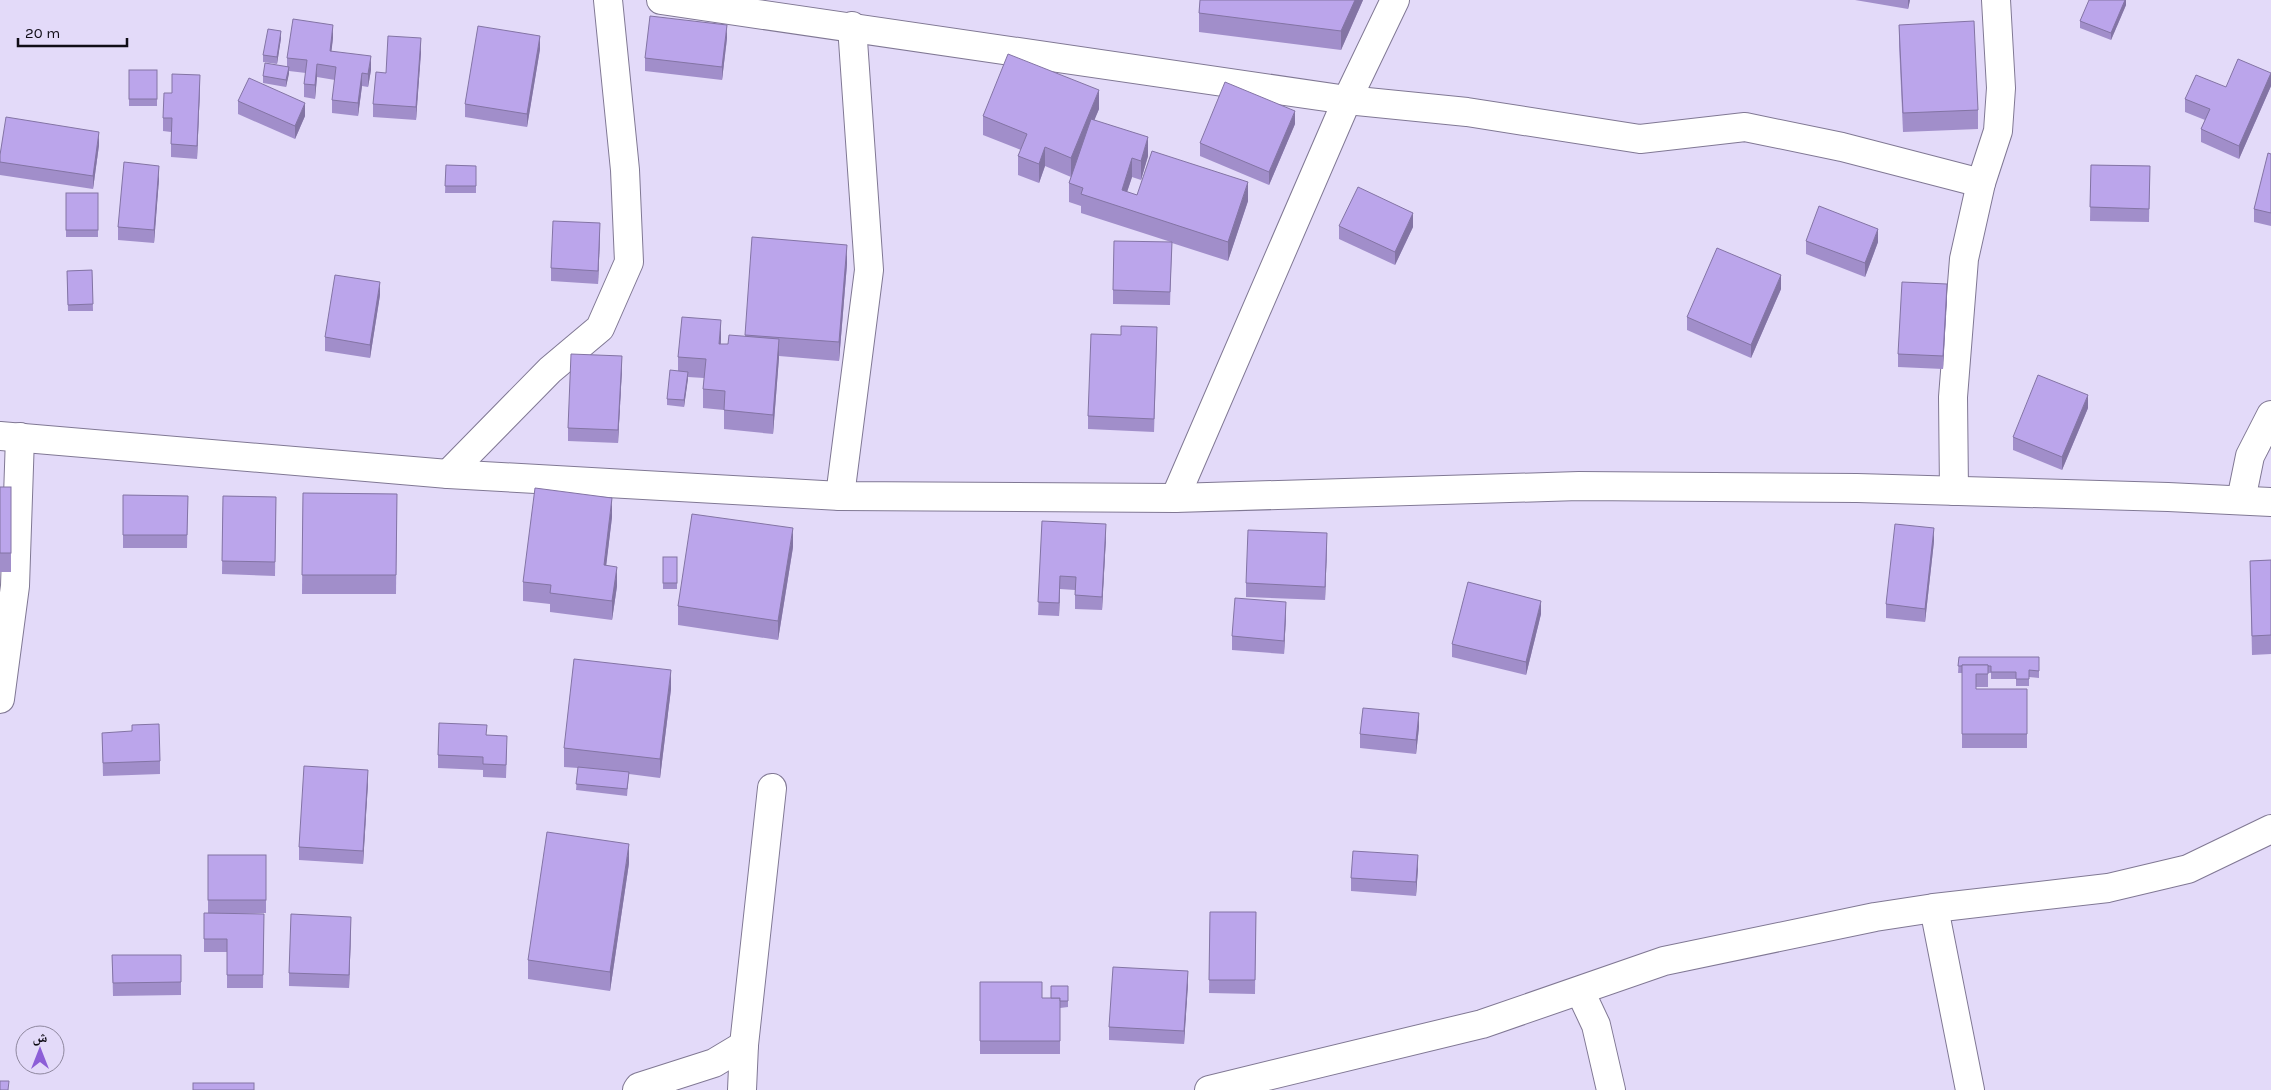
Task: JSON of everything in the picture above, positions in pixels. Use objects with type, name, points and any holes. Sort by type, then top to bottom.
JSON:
[{"type":"street","points":[[448,474],[550,370],[600,328],[629,262],[625,170],[608,0]]},
{"type":"street","points":[[661,0],[852,26],[1346,100],[1467,112],[1640,139],[1745,127],[1842,147],[1981,183]]},
{"type":"street","points":[[1175,498],[1346,100],[1395,0]]},
{"type":"street","points":[[1954,491],[1953,397],[1964,258],[1981,183],[1998,131],[2001,88],[1996,0]]},
{"type":"street","points":[[840,496],[869,270],[852,26]]},
{"type":"street","points":[[2241,500],[2250,456],[2271,415]]},
{"type":"street","points":[[0,699],[15,586],[10,437],[448,474],[840,496],[1175,498],[1579,486],[1954,491],[2271,502]]},
{"type":"street","points":[[742,1090],[744,1045],[772,788]]},
{"type":"street","points":[[1216,1089],[1482,1024],[1664,961],[1875,917],[1934,908],[2108,888],[2188,869],[2271,829]]},
{"type":"street","points":[[1934,908],[1970,1090]]},
{"type":"street","points":[[1580,991],[1596,1026],[1611,1090]]},
{"type":"street","points":[[637,1090],[639,1087],[714,1063],[744,1045]]},
{"type":"building","points":[[1200,0],[1355,0],[1341,31],[1199,13]]},
{"type":"building","points":[[2089,0],[2125,0],[2111,33],[2080,21]]},
{"type":"building","points":[[650,16],[727,25],[722,67],[645,58]]},
{"type":"building","points":[[293,19],[333,25],[330,51],[371,56],[368,74],[362,73],[358,103],[332,100],[336,67],[317,64],[315,85],[304,84],[307,60],[287,58]]},
{"type":"building","points":[[1974,21],[1978,110],[1903,113],[1899,25]]},
{"type":"building","points":[[478,26],[540,36],[527,114],[465,104]]},
{"type":"building","points":[[268,29],[281,31],[277,57],[263,55]]},
{"type":"building","points":[[388,36],[421,38],[416,107],[373,104],[376,72],[386,73]]},
{"type":"building","points":[[1008,54],[1099,90],[1071,158],[1045,147],[1039,164],[1018,156],[1027,134],[983,116]]},
{"type":"building","points":[[2238,59],[2271,73],[2239,146],[2201,129],[2210,109],[2185,99],[2196,75],[2226,87]]},
{"type":"building","points":[[265,63],[289,67],[286,80],[263,76]]},
{"type":"building","points":[[129,70],[157,70],[157,99],[129,99]]},
{"type":"building","points":[[172,74],[200,75],[197,146],[171,144],[172,118],[163,118],[164,93],[172,93]]},
{"type":"building","points":[[249,78],[305,103],[295,126],[238,101]]},
{"type":"building","points":[[1225,82],[1295,111],[1269,172],[1200,143]]},
{"type":"building","points":[[6,117],[99,132],[93,176],[0,162]]},
{"type":"building","points":[[1091,119],[1148,137],[1141,161],[1132,158],[1122,190],[1137,195],[1152,151],[1248,182],[1228,242],[1081,194],[1083,188],[1069,183]]},
{"type":"building","points":[[2268,153],[2271,154],[2271,213],[2254,209]]},
{"type":"building","points":[[124,162],[159,166],[154,230],[118,227]]},
{"type":"building","points":[[446,165],[476,166],[476,186],[445,186]]},
{"type":"building","points":[[2091,165],[2150,166],[2149,209],[2090,207]]},
{"type":"building","points":[[1358,187],[1413,213],[1395,252],[1339,226]]},
{"type":"building","points":[[66,193],[98,193],[98,230],[66,230]]},
{"type":"building","points":[[1819,206],[1878,229],[1865,263],[1806,241]]},
{"type":"building","points":[[553,221],[600,223],[598,271],[551,268]]},
{"type":"building","points":[[752,237],[847,245],[839,342],[745,335]]},
{"type":"building","points":[[1114,241],[1172,242],[1170,292],[1113,290]]},
{"type":"building","points":[[1717,248],[1781,275],[1751,345],[1687,317]]},
{"type":"building","points":[[92,270],[93,304],[68,305],[67,271]]},
{"type":"building","points":[[335,275],[380,282],[370,345],[325,337]]},
{"type":"building","points":[[1902,282],[1947,284],[1943,356],[1898,354]]},
{"type":"building","points":[[682,317],[721,320],[719,344],[728,344],[729,335],[779,339],[773,415],[724,410],[725,391],[703,389],[706,359],[678,357]]},
{"type":"building","points":[[1121,326],[1157,327],[1154,419],[1088,416],[1091,334],[1121,335]]},
{"type":"building","points":[[571,354],[622,356],[618,430],[568,428]]},
{"type":"building","points":[[670,370],[688,372],[684,400],[667,399]]},
{"type":"building","points":[[2038,375],[2088,395],[2062,457],[2013,437]]},
{"type":"building","points":[[0,487],[11,487],[11,553],[0,553]]},
{"type":"building","points":[[535,488],[612,498],[604,565],[617,567],[612,601],[550,593],[551,585],[523,582]]},
{"type":"building","points":[[303,493],[397,494],[396,575],[302,575]]},
{"type":"building","points":[[123,495],[188,496],[187,535],[123,535]]},
{"type":"building","points":[[223,496],[276,497],[275,562],[222,561]]},
{"type":"building","points":[[692,514],[793,528],[778,621],[678,606]]},
{"type":"building","points":[[1042,521],[1106,524],[1102,597],[1075,595],[1076,577],[1060,576],[1059,603],[1038,602]]},
{"type":"building","points":[[1895,524],[1934,528],[1925,609],[1886,604]]},
{"type":"building","points":[[1248,530],[1327,533],[1325,587],[1246,583]]},
{"type":"building","points":[[663,557],[677,557],[677,583],[663,583]]},
{"type":"building","points":[[2271,560],[2271,635],[2252,636],[2250,561]]},
{"type":"building","points":[[1468,582],[1541,601],[1526,662],[1452,644]]},
{"type":"building","points":[[1235,598],[1286,602],[1284,641],[1232,636]]},
{"type":"building","points":[[1959,657],[2039,657],[2039,671],[2029,670],[2029,679],[2016,679],[2016,672],[1991,672],[1991,666],[1988,665],[1958,666]]},
{"type":"building","points":[[574,659],[671,670],[660,759],[564,748]]},
{"type":"building","points":[[1962,665],[1988,665],[1988,674],[1976,674],[1976,689],[2027,689],[2027,734],[1962,734]]},
{"type":"building","points":[[1363,708],[1419,713],[1416,740],[1360,734]]},
{"type":"building","points":[[439,723],[487,725],[486,735],[507,736],[506,765],[483,764],[483,757],[438,755]]},
{"type":"building","points":[[159,724],[160,761],[103,763],[102,733],[132,731],[132,725]]},
{"type":"building","points":[[304,766],[368,770],[363,851],[299,847]]},
{"type":"building","points":[[578,767],[629,772],[627,789],[576,784]]},
{"type":"building","points":[[547,832],[629,844],[610,972],[528,960]]},
{"type":"building","points":[[1353,851],[1418,855],[1416,882],[1351,878]]},
{"type":"building","points":[[208,855],[266,855],[266,900],[208,900]]},
{"type":"building","points":[[1210,912],[1256,912],[1255,980],[1209,980]]},
{"type":"building","points":[[204,913],[264,914],[263,975],[227,975],[227,939],[204,939]]},
{"type":"building","points":[[291,914],[351,917],[349,975],[289,973]]},
{"type":"building","points":[[112,955],[181,955],[181,982],[113,983]]},
{"type":"building","points":[[1113,967],[1188,971],[1184,1031],[1109,1027]]},
{"type":"building","points":[[980,982],[1042,982],[1042,998],[1060,998],[1060,1041],[980,1041]]},
{"type":"building","points":[[1051,986],[1068,986],[1068,1001],[1060,1001],[1060,998],[1051,998]]},
{"type":"building","points":[[0,1081],[9,1081],[8,1090],[0,1090]]},
{"type":"building","points":[[193,1083],[254,1083],[254,1090],[193,1090]]}]
